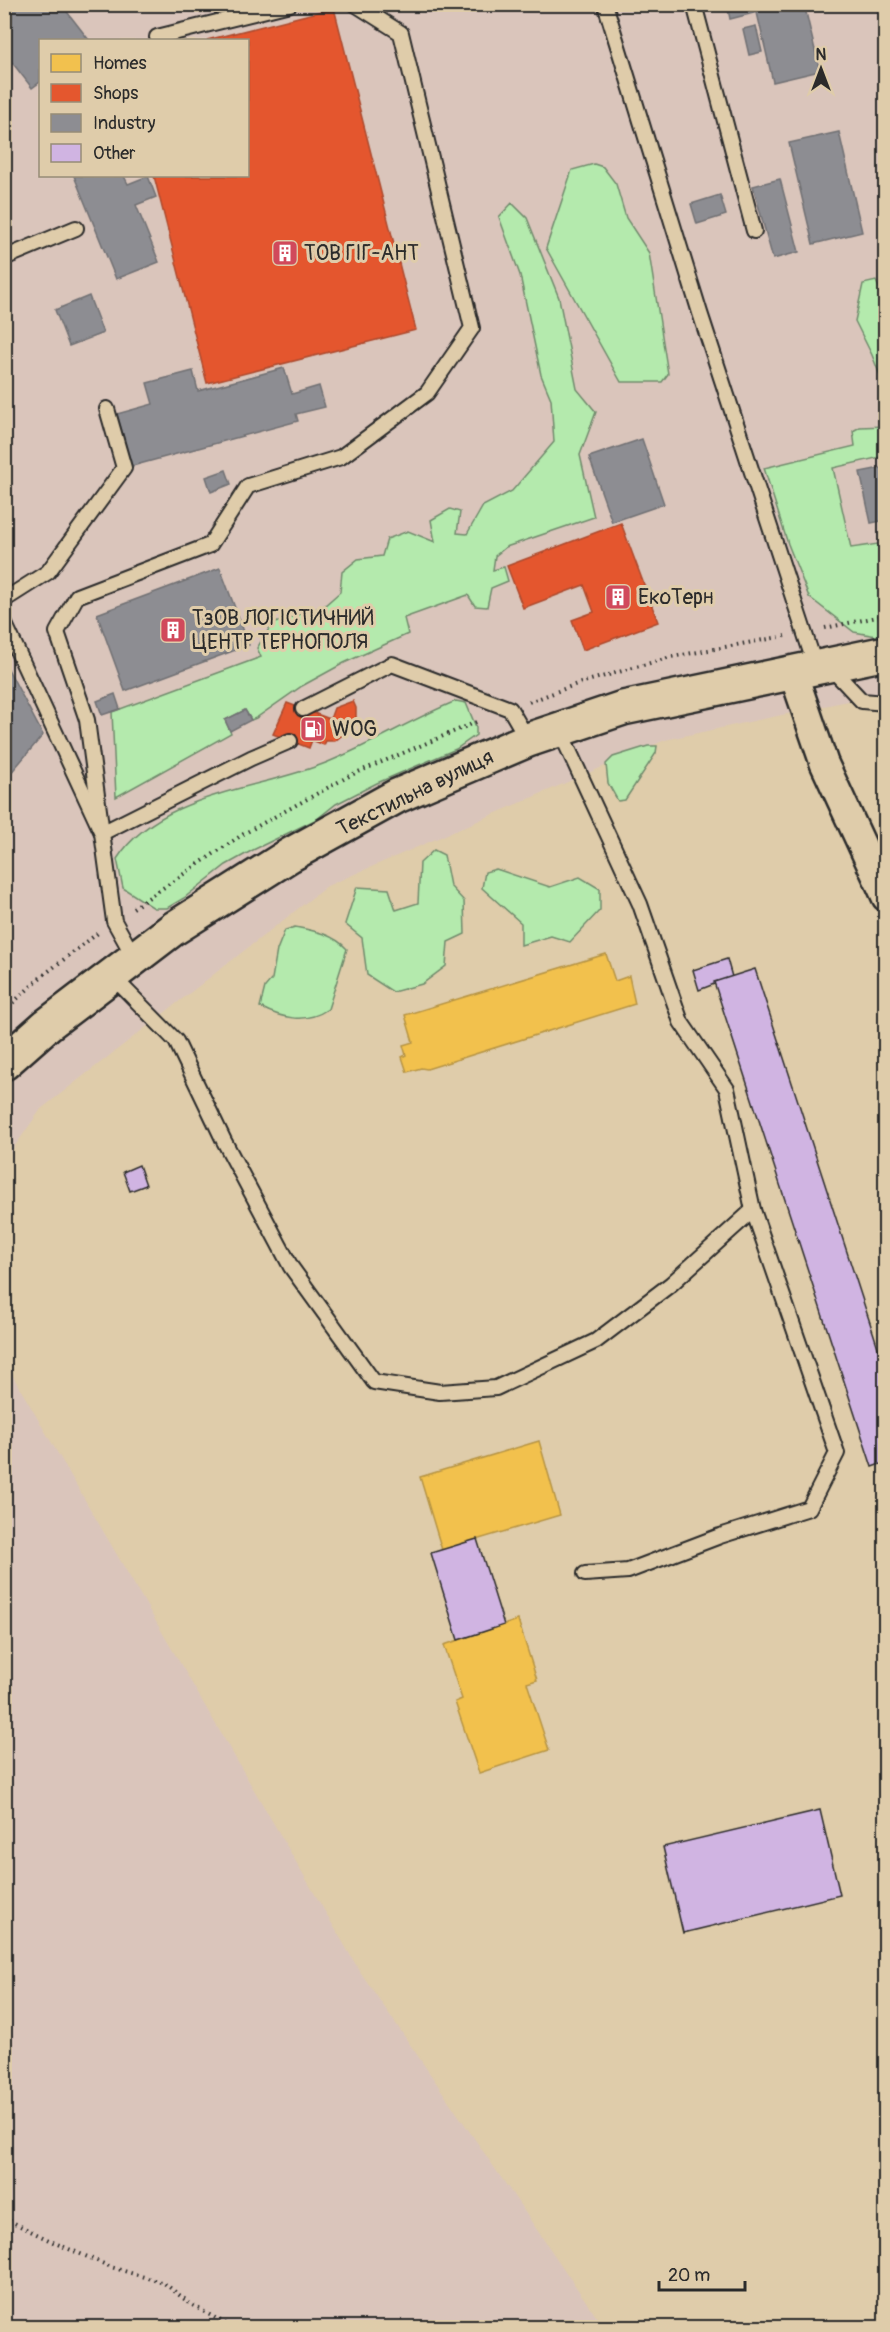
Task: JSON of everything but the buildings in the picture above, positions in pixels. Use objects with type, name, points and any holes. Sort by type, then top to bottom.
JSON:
[{"type":"street","name":"Текстильна вулиця","points":[[4,1063],[47,1025],[173,929],[290,855],[388,801],[528,740],[623,708],[885,653]]},
{"type":"street","points":[[812,669],[824,763],[885,897]]},
{"type":"lane","points":[[157,37],[290,4]]},
{"type":"lane","points":[[355,4],[401,33],[472,328],[427,393],[341,457],[248,486],[210,545],[77,596],[57,632],[87,720],[114,921],[123,966],[176,1041],[224,1141],[291,1267],[374,1382],[440,1392],[496,1388],[596,1341],[671,1284],[753,1210]]},
{"type":"lane","points":[[605,4],[704,324],[804,632],[812,669],[862,701],[885,703]]},
{"type":"lane","points":[[694,4],[754,231]]},
{"type":"lane","points":[[884,4],[885,9]]},
{"type":"lane","points":[[4,258],[76,228]]},
{"type":"lane","points":[[4,600],[48,572],[124,468],[107,409]]},
{"type":"lane","points":[[4,622],[8,643],[102,833]]},
{"type":"lane","points":[[303,709],[392,664],[510,709],[528,740]]},
{"type":"lane","points":[[559,729],[640,904],[681,1022],[727,1089],[753,1210],[837,1453],[809,1508],[720,1536],[628,1571],[585,1574]]},
{"type":"lane","points":[[102,833],[251,758],[290,741]]},
{"type":"path","points":[[804,632],[885,615]]},
{"type":"path","points":[[4,1011],[41,977],[114,921]]},
{"type":"path","points":[[4,2218],[55,2243],[111,2266],[164,2283],[192,2305],[233,2328]]},
{"type":"shaded area","points":[[5,5],[885,5],[885,693],[665,740],[327,886],[41,1109],[5,1160]]},
{"type":"shaded area","points":[[4,1361],[359,1970],[596,2316],[599,2327],[5,2327]]},
{"type":"green space","points":[[594,164],[603,167],[616,184],[626,218],[649,253],[668,374],[662,382],[621,382],[546,248],[572,170]]},
{"type":"green space","points":[[512,203],[527,218],[559,298],[577,389],[596,412],[580,455],[594,517],[506,547],[495,556],[493,570],[504,567],[508,581],[491,588],[487,607],[475,606],[468,595],[404,618],[408,634],[344,663],[302,686],[256,718],[251,720],[245,710],[225,720],[231,733],[116,797],[112,712],[261,657],[257,648],[272,624],[324,606],[340,592],[342,572],[358,559],[382,556],[387,539],[408,531],[435,542],[431,520],[450,509],[460,512],[457,533],[467,534],[483,506],[512,491],[554,442],[551,399],[541,375],[520,275],[499,217]]},
{"type":"green space","points":[[876,281],[885,301],[885,388],[855,321],[863,284]]},
{"type":"green space","points":[[885,426],[885,456],[833,468],[851,548],[885,543],[885,637],[882,637],[854,632],[809,597],[788,544],[764,468],[855,446],[853,431],[860,427]]},
{"type":"green space","points":[[456,701],[466,703],[476,727],[476,735],[456,749],[377,783],[336,804],[317,819],[226,865],[184,898],[167,908],[154,908],[123,888],[117,859],[136,837],[159,820],[185,806],[214,796],[328,762]]},
{"type":"green space","points":[[648,746],[657,746],[656,753],[625,800],[618,801],[608,783],[606,764],[613,757]]},
{"type":"green space","points":[[434,850],[444,855],[450,886],[464,901],[465,934],[448,942],[446,966],[422,984],[393,992],[367,975],[362,938],[345,924],[357,887],[389,889],[396,910],[418,903],[420,863]]},
{"type":"green space","points":[[496,869],[550,887],[580,877],[600,889],[600,910],[570,942],[551,936],[521,945],[521,923],[482,888],[485,872]]},
{"type":"green space","points":[[295,927],[330,937],[347,949],[328,1009],[311,1017],[286,1017],[260,1007],[265,987],[272,979],[277,950],[285,930]]},
{"type":"place","name":"ТОВ ГІГ-АНТ","points":[[285,253]]},
{"type":"place","name":"ЕкоТерн","points":[[618,597]]},
{"type":"place","name":"ТзОВ ЛОГІСТИЧНИЙ ЦЕНТР ТЕРНОПОЛЯ","points":[[173,630]]},
{"type":"place","name":"WOG","points":[[313,729]]}]
